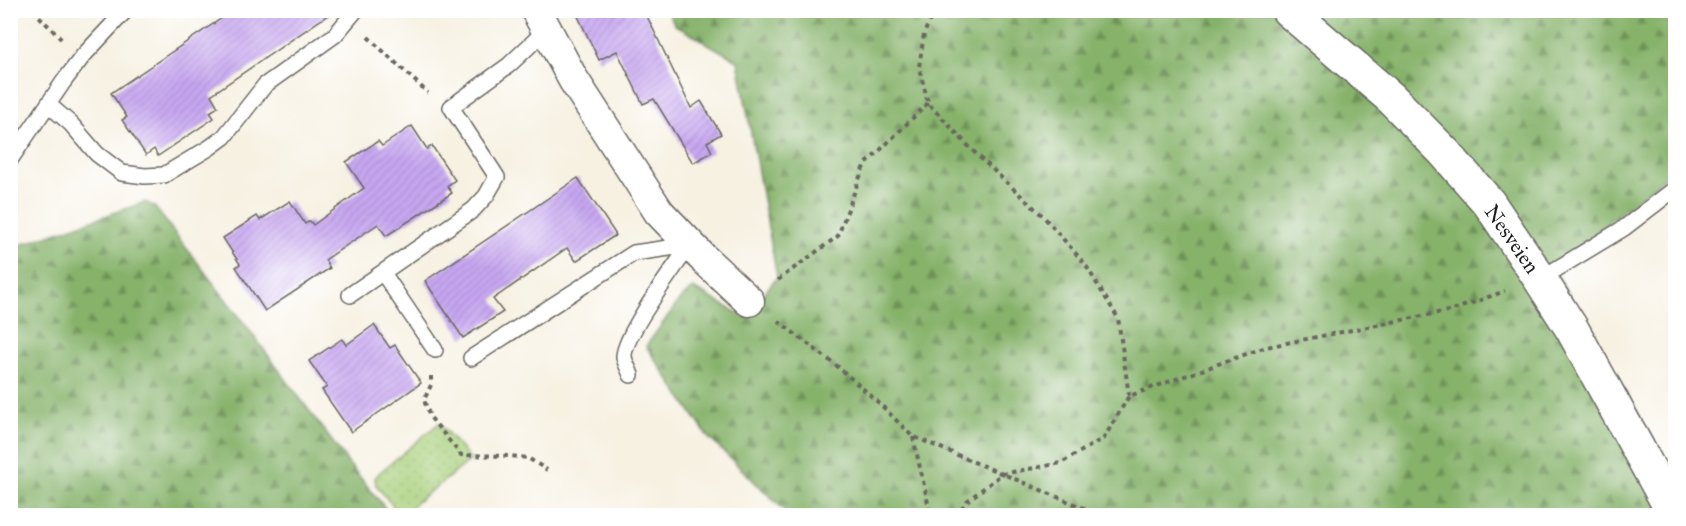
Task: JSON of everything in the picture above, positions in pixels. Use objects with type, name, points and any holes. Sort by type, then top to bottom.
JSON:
[{"type":"main road","name":"Nesveien","points":[[1288,10],[1391,98],[1444,152],[1489,204],[1572,329],[1675,516]]},
{"type":"street","points":[[541,20],[573,79],[659,212],[749,301]]},
{"type":"lane","points":[[10,160],[83,56],[126,10]]},
{"type":"lane","points":[[49,105],[71,124],[97,154],[122,173],[144,176],[164,175],[224,137],[265,85],[335,35],[349,13]]},
{"type":"lane","points":[[350,295],[473,210],[486,196],[497,177],[451,107],[509,65],[541,20]]},
{"type":"lane","points":[[1540,279],[1624,228],[1676,188]]},
{"type":"lane","points":[[471,358],[634,253],[690,245]]},
{"type":"lane","points":[[631,375],[624,358],[627,342],[690,245]]},
{"type":"lane","points":[[383,273],[435,350]]},
{"type":"path","points":[[33,10],[71,48],[83,56]]},
{"type":"path","points":[[934,10],[924,34],[919,67],[928,103],[976,154],[1043,216],[1085,264],[1118,318],[1129,396],[1104,438],[1060,463],[1002,474],[967,501],[956,516]]},
{"type":"path","points":[[349,13],[439,104],[451,107]]},
{"type":"path","points":[[928,103],[864,166],[838,236],[749,301],[837,366],[912,436],[1103,516]]},
{"type":"path","points":[[1129,396],[1266,347],[1453,310],[1540,279]]},
{"type":"path","points":[[435,350],[424,358],[431,370],[431,385],[424,400],[430,417],[461,455],[502,455],[528,458],[547,470]]},
{"type":"path","points":[[912,436],[931,516]]},
{"type":"green space","points":[[667,11],[1675,11],[1675,169],[1553,267],[1675,477],[1675,515],[789,515],[708,437],[646,346],[681,298],[693,288],[745,317],[777,277],[738,61],[675,25]]},
{"type":"green space","points":[[145,202],[154,206],[349,464],[391,515],[11,515],[11,248]]},
{"type":"green space","points":[[439,423],[471,460],[400,515],[376,485],[375,478]]},
{"type":"building","points":[[234,10],[335,10],[211,95],[218,107],[210,112],[214,118],[158,156],[154,149],[146,155],[122,120],[127,117],[111,93]]},
{"type":"building","points":[[575,10],[644,10],[691,108],[701,101],[721,134],[707,142],[712,152],[693,163],[654,99],[643,104],[617,51],[599,60]]},
{"type":"building","points":[[412,126],[427,149],[432,146],[455,180],[447,186],[452,193],[386,236],[378,224],[325,260],[330,268],[265,311],[236,267],[240,264],[223,238],[257,216],[260,220],[290,201],[305,224],[310,221],[313,225],[364,188],[346,162],[378,141],[382,146]]},
{"type":"building","points":[[578,178],[616,235],[576,261],[567,248],[493,299],[503,312],[463,338],[425,281]]},
{"type":"building","points":[[374,325],[390,348],[395,345],[421,383],[351,432],[322,390],[327,387],[309,361],[342,339],[346,345]]}]
